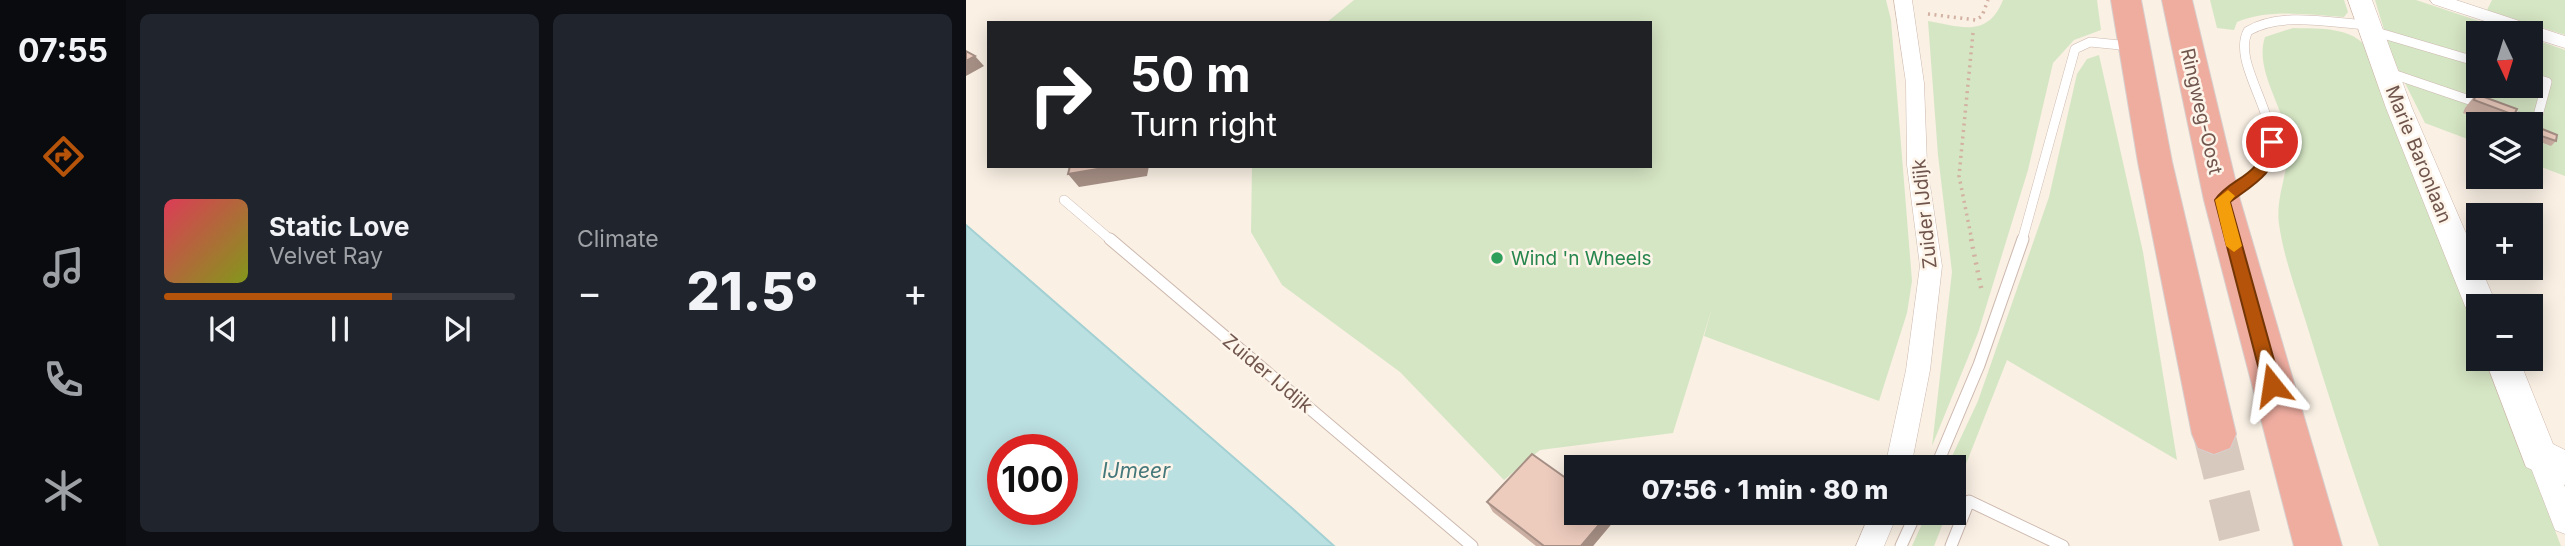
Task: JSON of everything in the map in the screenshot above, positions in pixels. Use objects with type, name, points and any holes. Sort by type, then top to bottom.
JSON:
[{"type":"highway","points":[[2126,0],[2133,46],[2214,435]]},
{"type":"highway","name":"Ringweg-Oost","points":[[2178,0],[2222,200],[2318,546]]},
{"type":"street","points":[[2442,1],[2565,42]]},
{"type":"street","name":"Zuider IJdijk","points":[[1900,455],[1918,370],[1931,266],[1917,165],[1915,83],[1905,6]]},
{"type":"street","name":"Marie Baronlaan","points":[[2366,18],[2476,294]]},
{"type":"street","points":[[2508,371],[2552,462],[2565,521]]},
{"type":"street","points":[[1870,546],[1879,525]]},
{"type":"lane","points":[[2222,200],[2262,170],[2270,159],[2272,142],[2245,52],[2244,36],[2249,29],[2271,22],[2366,18],[2466,57]]},
{"type":"lane","points":[[1941,455],[1992,331],[2048,163],[2075,49],[2090,41],[2133,46]]},
{"type":"lane","points":[[2386,72],[2536,123],[2543,98]]},
{"type":"lane","points":[[2543,81],[2547,82],[2543,97]]},
{"type":"lane","name":"Zuider IJdijk","points":[[1064,200],[1472,546]]},
{"type":"lane","points":[[1951,546],[1969,502],[2063,546]]},
{"type":"lane","points":[[1901,546],[1911,525]]},
{"type":"path","points":[[1905,6],[1976,20],[1982,16],[1988,0]]},
{"type":"path","points":[[1973,33],[1959,141],[1959,176],[1965,217],[1992,331]]},
{"type":"green space","name":"Wind 'n Wheels","points":[[1354,0],[1886,0],[1891,20],[1912,281],[1907,313],[1879,401],[1704,336],[1712,308],[1673,433],[1540,450],[1504,480],[1400,372],[1282,285],[1251,232],[1252,168],[1652,168],[1652,21],[1328,21]]},
{"type":"green space","points":[[2003,0],[2097,0],[2101,30],[2074,40],[2053,63],[2028,170],[1978,333],[1932,446],[1952,272],[1938,155],[1928,21],[1962,27],[1981,25],[1990,20]]},
{"type":"green space","points":[[2210,0],[2344,0],[2348,12],[2344,17],[2263,15],[2237,22],[2234,30],[2217,28]]},
{"type":"green space","points":[[2375,0],[2416,0],[2479,21],[2466,21],[2466,98],[2543,98],[2543,42],[2565,50],[2565,176],[2543,168],[2543,112],[2466,112],[2466,138],[2425,123],[2393,59]]},
{"type":"green space","points":[[2492,0],[2565,0],[2565,35],[2543,28],[2543,21],[2521,21],[2487,10]]},
{"type":"green space","points":[[2293,28],[2335,30],[2354,37],[2369,50],[2466,300],[2466,371],[2494,371],[2561,546],[2379,546],[2284,251],[2278,213],[2288,140],[2263,62],[2265,37]]},
{"type":"green space","points":[[2099,55],[2143,252],[2177,460],[2007,360],[1966,464],[1966,455],[1953,455],[1978,401],[2049,197],[2077,74],[2087,59]]},
{"type":"green space","points":[[1922,525],[1942,525],[1934,546],[1912,546]]},
{"type":"water","name":"IJmeer","points":[[966,225],[1293,509],[1334,546],[966,546]]},
{"type":"building","points":[[966,51],[975,56],[966,61]]},
{"type":"building","points":[[2487,98],[2517,109],[2516,112],[2506,112],[2474,100]]},
{"type":"building","points":[[2543,129],[2557,135],[2556,141],[2543,136]]},
{"type":"building","points":[[1070,168],[1103,168],[1068,174]]},
{"type":"building","points":[[1532,454],[1564,477],[1564,525],[1599,525],[1581,546],[1544,546],[1487,502]]},
{"type":"tunnel","points":[[2214,434],[2242,546]]},
{"type":"slow traffic","points":[[2228,196],[2222,200],[2234,246]]},
{"type":"place","name":"Wind 'n Wheels","points":[[1497,258]]},
{"type":"route","points":[[2272,142],[2270,159],[2262,170],[2222,200],[2272,385]]}]
